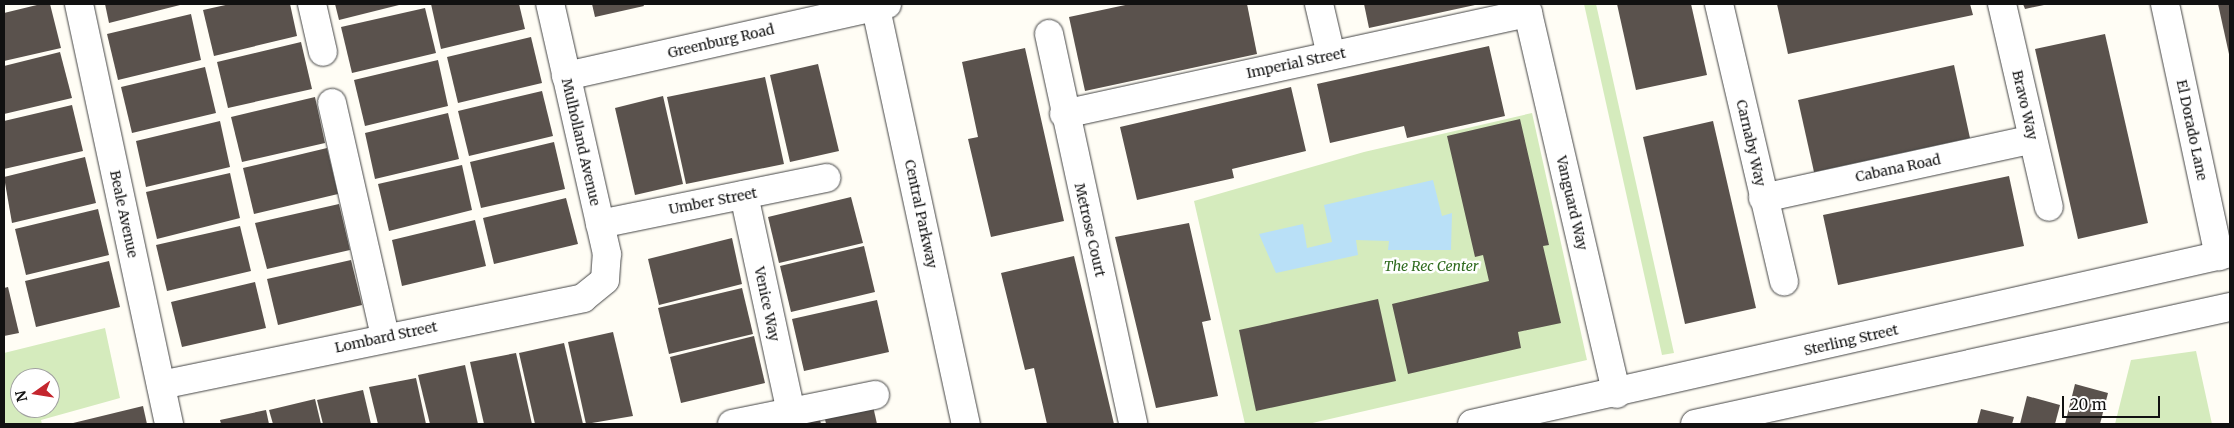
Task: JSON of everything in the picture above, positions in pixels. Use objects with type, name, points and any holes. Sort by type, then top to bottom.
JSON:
[{"type":"street","name":"Beale Avenue","points":[[80,4],[169,424]]},
{"type":"street","points":[[312,4],[323,52]]},
{"type":"street","name":"Mulholland Avenue","points":[[550,4],[607,254],[605,280]]},
{"type":"street","points":[[1318,4],[1331,55]]},
{"type":"street","name":"Carnaby Way","points":[[1719,4],[1784,282]]},
{"type":"street","name":"Bravo Way","points":[[2002,4],[2049,207]]},
{"type":"street","name":"El Dorado Lane","points":[[2165,4],[2224,254]]},
{"type":"street","name":"Greenburg Road","points":[[566,76],[879,5]]},
{"type":"street","name":"Central Parkway","points":[[879,5],[966,424]]},
{"type":"street","name":"Imperial Street","points":[[1064,114],[1528,13]]},
{"type":"street","name":"Vanguard Way","points":[[1528,13],[1617,394]]},
{"type":"street","name":"Metrose Court","points":[[1049,34],[1064,114],[1133,424]]},
{"type":"street","points":[[332,103],[385,337]]},
{"type":"street","name":"Cabana Road","points":[[1764,198],[2033,139]]},
{"type":"street","name":"Umber Street","points":[[600,224],[826,178]]},
{"type":"street","name":"Venice Way","points":[[744,195],[791,412]]},
{"type":"street","name":"Sterling Street","points":[[1472,424],[1617,394],[2224,254]]},
{"type":"street","name":"Lombard Street","points":[[160,385],[385,337],[583,298],[605,280]]},
{"type":"street","points":[[1695,424],[2230,309]]},
{"type":"street","points":[[732,424],[875,395]]},
{"type":"green space","points":[[1584,4],[1596,4],[1674,353],[1662,355]]},
{"type":"green space","name":"The Rec Center","points":[[1532,113],[1587,360],[1308,424],[1245,424],[1194,201],[1364,152]]},
{"type":"green space","points":[[105,328],[120,398],[60,415],[60,368],[10,368],[10,418],[48,418],[41,420],[42,424],[4,424],[4,353]]},
{"type":"green space","points":[[2196,351],[2212,424],[2115,424],[2131,360]]},
{"type":"water","points":[[1433,180],[1442,216],[1452,213],[1451,250],[1388,250],[1389,241],[1356,240],[1358,255],[1276,273],[1259,234],[1303,224],[1307,248],[1332,242],[1324,205]]},
{"type":"building","points":[[41,4],[50,4],[61,48],[4,61],[4,13]]},
{"type":"building","points":[[105,4],[184,4],[109,23]]},
{"type":"building","points":[[230,4],[290,4],[297,36],[214,56],[203,10]]},
{"type":"building","points":[[335,4],[403,4],[339,20]]},
{"type":"building","points":[[431,4],[519,4],[525,29],[441,49]]},
{"type":"building","points":[[592,4],[643,4],[644,6],[595,17]]},
{"type":"building","points":[[1130,4],[1247,4],[1257,54],[1085,91],[1069,17]]},
{"type":"building","points":[[1364,4],[1475,4],[1475,5],[1369,28]]},
{"type":"building","points":[[1617,4],[1691,4],[1707,75],[1636,90]]},
{"type":"building","points":[[1777,4],[1970,4],[1973,15],[1788,54]]},
{"type":"building","points":[[2023,4],[2044,4],[2044,5],[2025,9]]},
{"type":"building","points":[[2218,4],[2230,4],[2230,54],[2229,54]]},
{"type":"building","points":[[425,8],[436,53],[352,73],[341,27]]},
{"type":"building","points":[[191,14],[201,60],[118,80],[107,34]]},
{"type":"building","points":[[2105,34],[2148,223],[2078,239],[2035,49]]},
{"type":"building","points":[[531,37],[542,83],[458,103],[447,57]]},
{"type":"building","points":[[301,42],[312,89],[228,108],[217,62]]},
{"type":"building","points":[[1489,46],[1505,116],[1407,138],[1404,126],[1330,143],[1317,84]]},
{"type":"building","points":[[1025,48],[1064,221],[991,237],[968,139],[978,137],[962,62]]},
{"type":"building","points":[[60,52],[72,98],[4,114],[4,66]]},
{"type":"building","points":[[438,60],[448,106],[365,126],[354,80]]},
{"type":"building","points":[[818,64],[839,151],[790,162],[770,75]]},
{"type":"building","points":[[1954,65],[1970,138],[1814,172],[1798,100]]},
{"type":"building","points":[[205,67],[216,113],[132,133],[121,87]]},
{"type":"building","points":[[765,77],[784,164],[686,184],[667,97]]},
{"type":"building","points":[[1291,87],[1306,151],[1232,169],[1234,178],[1137,200],[1120,127]]},
{"type":"building","points":[[542,91],[553,136],[469,156],[458,111]]},
{"type":"building","points":[[663,96],[683,184],[635,195],[615,108]]},
{"type":"building","points":[[315,97],[325,143],[242,162],[231,117]]},
{"type":"building","points":[[72,105],[83,151],[4,169],[4,121]]},
{"type":"building","points":[[448,113],[459,159],[375,179],[365,133]]},
{"type":"building","points":[[1520,119],[1549,245],[1543,246],[1561,323],[1518,332],[1521,348],[1408,374],[1392,304],[1489,281],[1483,255],[1475,257],[1447,136]]},
{"type":"building","points":[[220,121],[230,167],[146,187],[136,141]]},
{"type":"building","points":[[1713,121],[1756,308],[1685,324],[1643,137]]},
{"type":"building","points":[[554,142],[565,189],[481,208],[470,162]]},
{"type":"building","points":[[327,148],[338,194],[254,214],[243,168]]},
{"type":"building","points":[[85,157],[96,203],[12,223],[4,177]]},
{"type":"building","points":[[462,165],[472,210],[389,231],[378,184]]},
{"type":"building","points":[[230,173],[240,218],[157,239],[146,192]]},
{"type":"building","points":[[2009,176],[2024,246],[1838,285],[1823,215]]},
{"type":"building","points":[[851,197],[863,243],[779,263],[768,217]]},
{"type":"building","points":[[566,198],[578,244],[494,264],[483,218]]},
{"type":"building","points":[[339,204],[350,250],[267,269],[255,223]]},
{"type":"building","points":[[98,209],[109,255],[26,275],[15,229]]},
{"type":"building","points":[[475,220],[486,266],[402,286],[392,240]]},
{"type":"building","points":[[1189,223],[1211,320],[1202,322],[1218,396],[1156,408],[1115,237]]},
{"type":"building","points":[[240,226],[251,271],[167,291],[156,245]]},
{"type":"building","points":[[732,238],[742,284],[659,305],[648,259]]},
{"type":"building","points":[[864,246],[875,292],[791,312],[780,266]]},
{"type":"building","points":[[1074,256],[1114,424],[1047,424],[1034,368],[1025,370],[1001,273]]},
{"type":"building","points":[[351,260],[362,305],[278,325],[267,279]]},
{"type":"building","points":[[109,261],[120,307],[36,327],[25,281]]},
{"type":"building","points":[[255,282],[266,328],[182,347],[171,302]]},
{"type":"building","points":[[8,287],[19,333],[4,336],[4,288]]},
{"type":"building","points":[[742,288],[753,334],[669,354],[658,308]]},
{"type":"building","points":[[1378,299],[1396,381],[1256,411],[1239,330]]},
{"type":"building","points":[[877,300],[889,352],[804,371],[792,319]]},
{"type":"building","points":[[613,332],[633,416],[586,424],[568,342]]},
{"type":"building","points":[[754,336],[765,383],[681,403],[670,357]]},
{"type":"building","points":[[564,343],[583,424],[535,424],[519,353]]},
{"type":"building","points":[[516,353],[532,424],[484,424],[470,362]]},
{"type":"building","points":[[465,365],[478,424],[430,424],[418,375]]},
{"type":"building","points":[[416,378],[426,424],[378,424],[369,387]]},
{"type":"building","points":[[2075,384],[2108,393],[2100,424],[2065,424]]},
{"type":"building","points":[[363,390],[371,424],[323,424],[317,400]]},
{"type":"building","points":[[2027,396],[2060,405],[2055,424],[2020,424]]},
{"type":"building","points":[[315,399],[321,424],[273,424],[269,410]]},
{"type":"building","points":[[143,406],[147,424],[69,424]]},
{"type":"building","points":[[873,406],[877,424],[826,424],[825,419]]},
{"type":"building","points":[[1981,409],[2014,417],[2012,424],[1977,424]]},
{"type":"building","points":[[266,410],[269,424],[221,424],[220,420]]},
{"type":"building","points":[[820,420],[821,424],[803,424],[803,423]]}]
